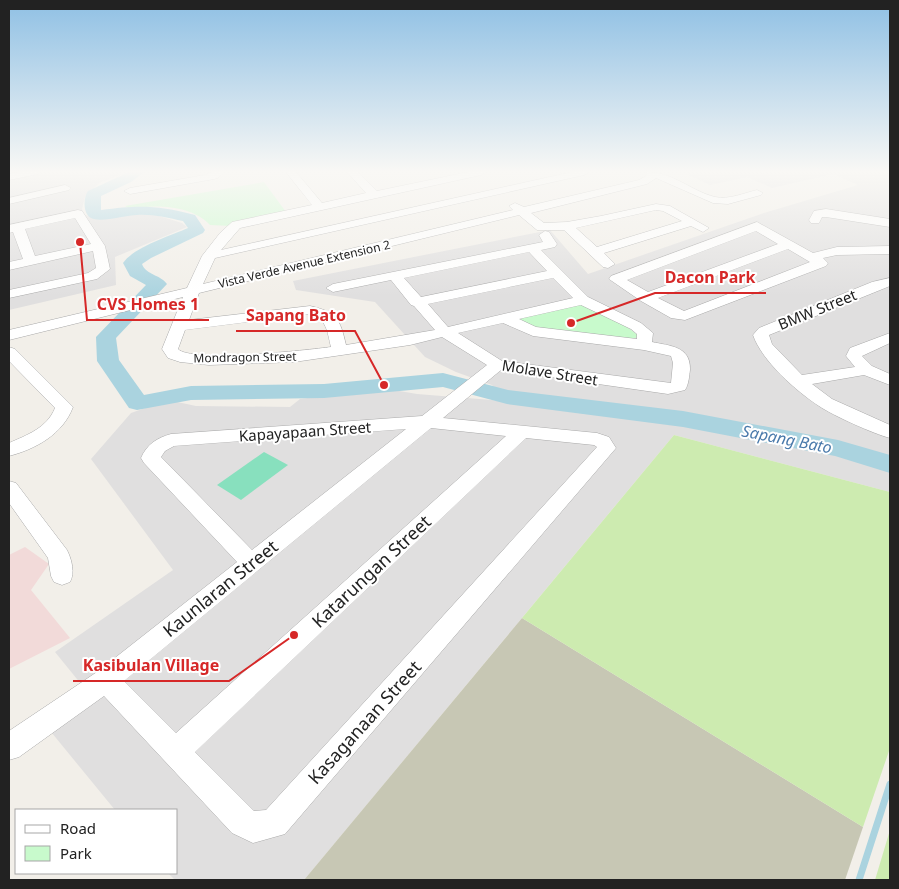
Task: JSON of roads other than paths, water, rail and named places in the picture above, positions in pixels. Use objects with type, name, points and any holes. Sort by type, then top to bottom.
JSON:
[{"type":"street","name":"Mondragon Street","points":[[286,213],[236,225],[230,229],[210,256],[194,290],[170,350],[174,355],[209,360],[294,357],[410,340],[583,300]]},
{"type":"street","points":[[210,256],[398,213]]},
{"type":"street","name":"Vista Verde Avenue Extension 2","points":[[9,335],[516,213]]},
{"type":"street","points":[[524,213],[538,227],[568,226],[627,213]]},
{"type":"street","points":[[595,252],[698,225],[676,213]]},
{"type":"street","points":[[815,220],[818,214],[824,213]]},
{"type":"street","points":[[833,213],[890,223]]},
{"type":"street","points":[[9,294],[100,273],[103,270],[99,246],[80,215],[75,214],[13,228],[30,262]]},
{"type":"street","points":[[568,226],[608,264]]},
{"type":"street","points":[[756,226],[761,227],[812,257],[821,263],[686,316],[676,315],[616,279],[756,226]]},
{"type":"street","points":[[333,288],[551,244],[545,235]]},
{"type":"street","points":[[646,298],[789,244]]},
{"type":"street","points":[[9,266],[99,246]]},
{"type":"street","points":[[506,319],[533,330],[644,345],[645,333],[636,326],[583,300],[533,249]]},
{"type":"street","points":[[812,257],[837,251],[890,250]]},
{"type":"street","points":[[416,302],[556,273]]},
{"type":"street","name":"Molave Street","points":[[395,276],[444,332],[498,365],[668,389],[679,386],[682,359],[680,354],[644,345]]},
{"type":"street","name":"BMW Street","points":[[890,282],[877,285],[764,331],[761,335],[765,346],[798,381],[826,403],[890,432]]},
{"type":"street","points":[[180,326],[310,310],[326,314],[331,318],[340,350]]},
{"type":"street","points":[[890,338],[856,351],[854,356],[866,370],[890,380]]},
{"type":"street","points":[[9,352],[64,407],[56,422],[42,435],[9,450]]},
{"type":"street","name":"Kaunlaran Street","points":[[9,747],[106,680],[498,365]]},
{"type":"street","points":[[798,381],[866,370]]},
{"type":"street","name":"Kapayapaan Street","points":[[251,563],[151,458],[152,452],[171,440],[425,422],[597,439],[602,441],[607,448]]},
{"type":"street","name":"Katarungan Street","points":[[175,752],[522,432]]},
{"type":"street","name":"Kasaganaan Street","points":[[106,680],[243,822],[253,828],[274,822],[607,448]]},
{"type":"street","points":[[9,488],[59,556],[62,576]]},
{"type":"waterway","name":"Sapang Bato","points":[[95,213],[97,215],[109,213]]},
{"type":"waterway","name":"Sapang Bato","points":[[170,213],[189,218],[197,230],[145,254],[132,263],[136,272],[158,284],[106,337],[108,361],[137,403],[191,393],[324,391],[443,380],[507,397],[683,419],[838,448],[890,464]]},
{"type":"waterway","points":[[859,880],[890,784]]},
{"type":"place","name":"CVS Homes 1","points":[[80,242]]},
{"type":"place","name":"Dacon Park","points":[[571,323]]},
{"type":"place","name":"Sapang Bato","points":[[384,385]]},
{"type":"place","name":"Kasibulan Village","points":[[294,635]]}]
